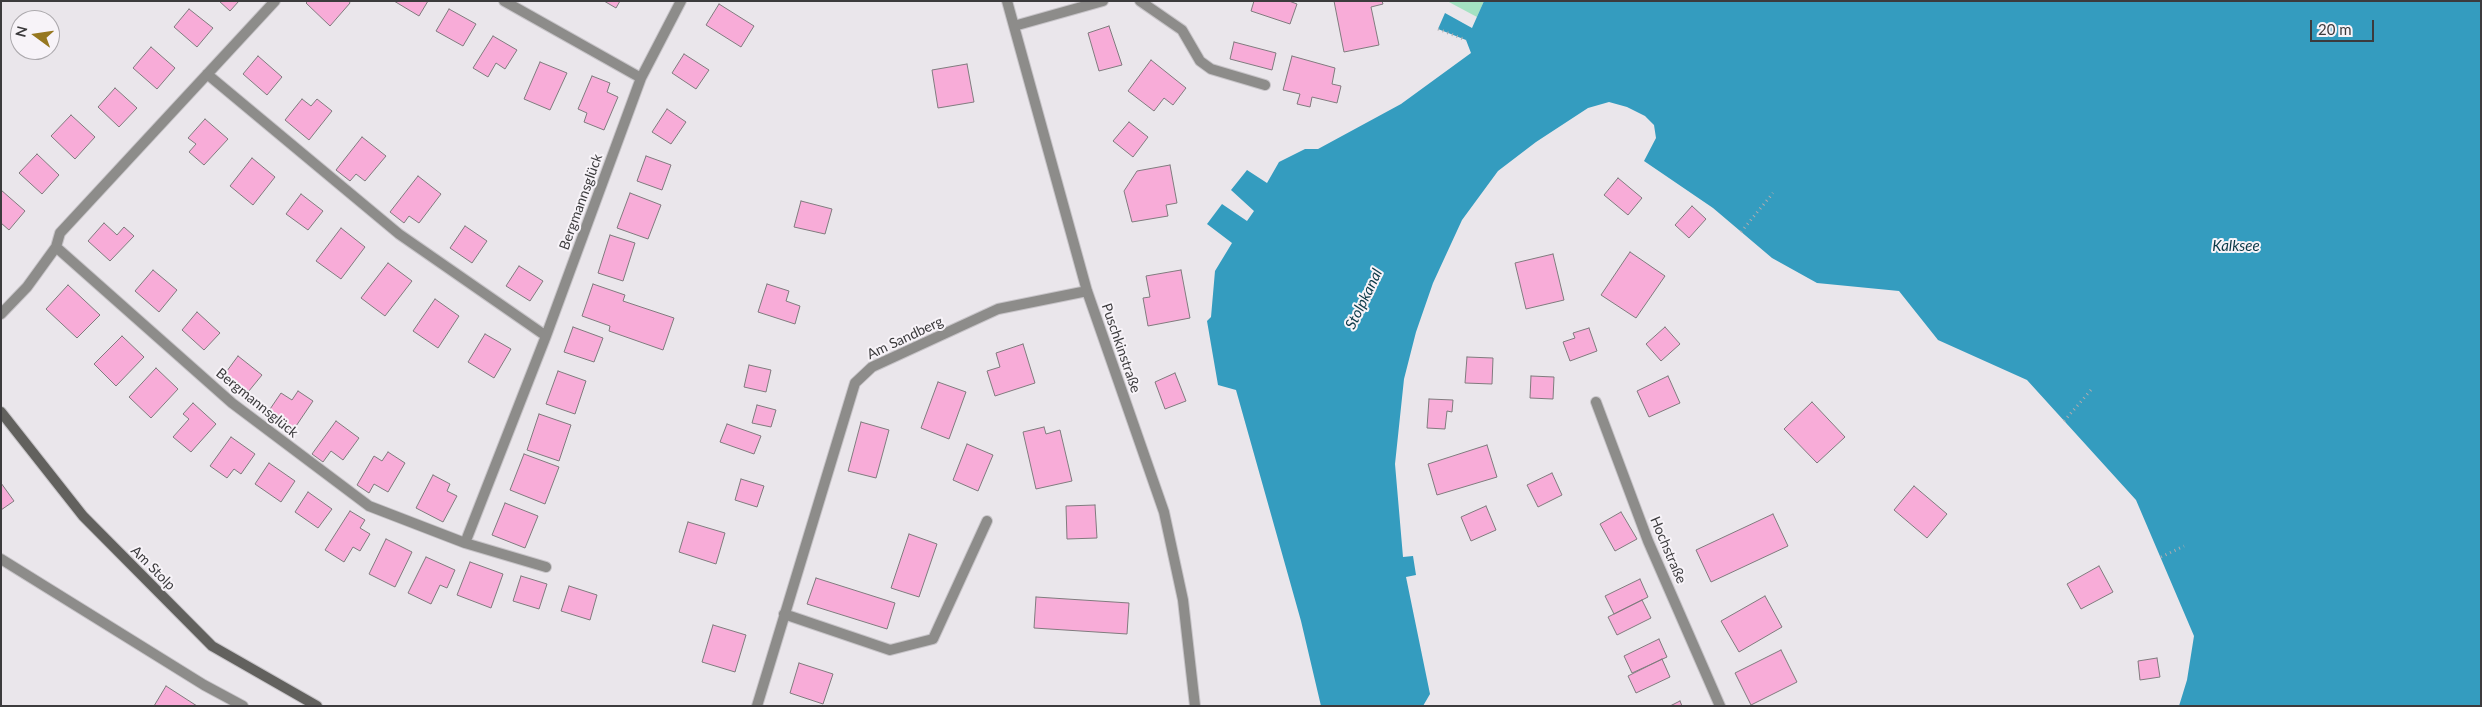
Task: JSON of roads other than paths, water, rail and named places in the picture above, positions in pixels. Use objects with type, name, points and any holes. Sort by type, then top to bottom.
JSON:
[{"type":"main road","name":"Am Stolp","points":[[1,412],[83,516],[212,646],[317,706]]},
{"type":"street","points":[[1,314],[27,287],[56,246],[60,233],[275,1]]},
{"type":"street","points":[[504,1],[641,78]]},
{"type":"street","name":"Bergmannsglück","points":[[465,543],[546,336],[641,78],[681,1]]},
{"type":"street","name":"Puschkinstraße","points":[[1007,1],[1087,291],[1164,512],[1183,600],[1195,706]]},
{"type":"street","points":[[1014,26],[1103,1]]},
{"type":"street","points":[[1140,1],[1182,30],[1200,61],[1211,69],[1265,86]]},
{"type":"street","points":[[208,74],[399,234],[546,336]]},
{"type":"street","name":"Bergmannsglück","points":[[56,246],[232,403],[368,506],[465,543],[546,567]]},
{"type":"street","name":"Am Sandberg","points":[[757,706],[855,383],[872,367],[998,309],[1087,291]]},
{"type":"street","name":"Hochstraße","points":[[1596,402],[1648,541],[1720,706]]},
{"type":"street","points":[[784,614],[890,650],[933,639],[987,521]]},
{"type":"street","points":[[1,559],[204,685],[243,706]]},
{"type":"water","name":"Kalksee","points":[[1484,1],[2481,1],[2481,706],[2179,706],[2187,680],[2194,636],[2136,500],[2027,380],[1938,340],[1899,291],[1817,283],[1772,258],[1713,208],[1644,161],[1656,138],[1654,125],[1645,116],[1627,107],[1609,102],[1588,108],[1536,142],[1498,171],[1462,220],[1433,283],[1416,332],[1404,379],[1395,464],[1403,557],[1413,556],[1416,575],[1406,577],[1430,694],[1423,706],[1321,706],[1301,621],[1236,390],[1218,385],[1207,321],[1211,317],[1215,271],[1232,243],[1207,224],[1222,204],[1247,221],[1254,211],[1231,190],[1247,170],[1267,183],[1279,162],[1305,149],[1318,149],[1401,104],[1471,53],[1466,40],[1438,29],[1445,13],[1472,28]]},
{"type":"water label","name":"Stolpkanal","points":[[1364,299]]}]
